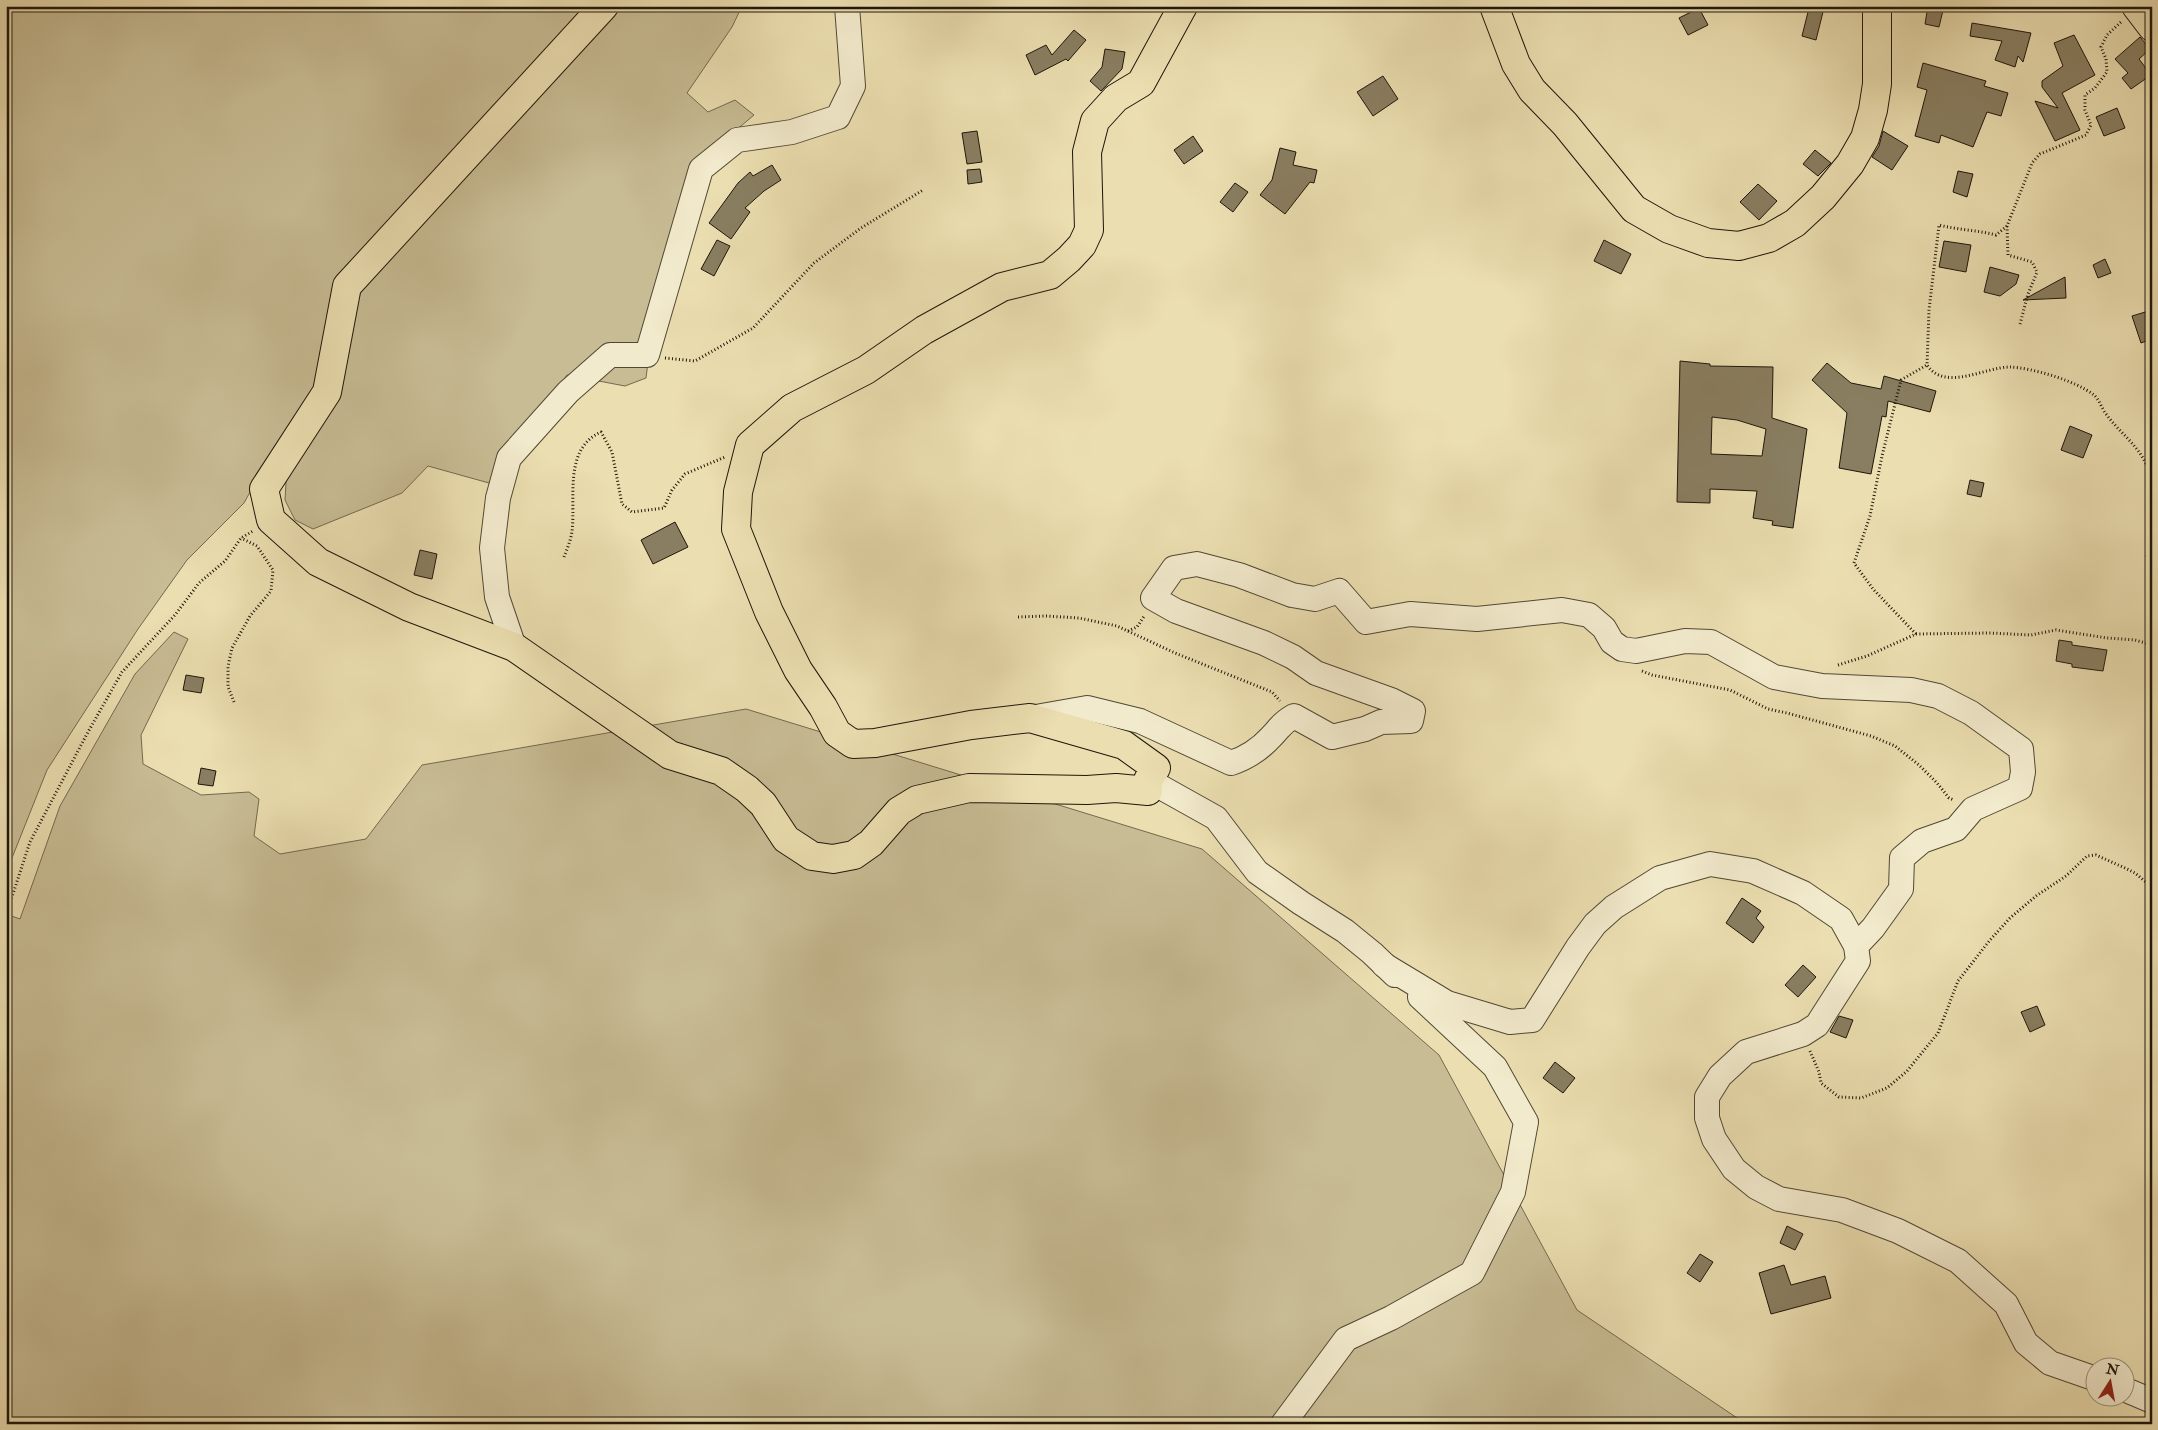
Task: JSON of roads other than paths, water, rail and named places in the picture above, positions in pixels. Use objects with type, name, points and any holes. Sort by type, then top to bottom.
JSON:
[{"type":"main road","points":[[604,6],[347,286],[327,392],[264,488],[271,520],[318,562],[409,607],[514,647],[670,755],[721,771],[747,789],[763,804],[786,839],[812,856],[833,859],[854,855],[871,843],[899,811],[917,800],[969,788],[1087,790],[1116,788],[1148,791],[1148,780],[1156,768],[1124,745],[1030,718],[971,725],[875,743],[853,744],[837,733],[798,670],[773,620],[736,529],[738,492],[750,446],[792,408],[866,370],[932,326],[1002,287],[1050,275],[1082,245],[1089,230],[1088,152],[1095,121],[1116,98],[1141,83],[1183,6]]},
{"type":"main road","points":[[1494,6],[1516,64],[1532,90],[1565,124],[1634,209],[1669,229],[1708,243],[1740,246],[1769,238],[1795,223],[1823,197],[1850,164],[1864,138],[1873,110],[1877,84],[1877,6]]},
{"type":"street","points":[[514,647],[497,597],[492,548],[498,498],[509,458],[568,392],[610,355],[648,355],[702,169],[738,140],[792,132],[838,117],[853,86],[847,6]]},
{"type":"street","points":[[1030,718],[1087,708],[1140,721],[1231,763],[1246,758],[1270,738],[1280,723],[1294,716],[1332,736],[1365,729],[1381,722],[1411,721],[1413,711],[1391,700],[1316,673],[1293,657],[1264,643],[1176,611],[1153,598],[1174,568],[1196,564],[1239,575],[1292,595],[1315,599],[1339,591],[1366,622],[1410,614],[1477,619],[1504,618],[1562,610],[1589,615],[1604,628],[1612,642],[1622,649],[1636,651],[1684,641],[1711,642],[1774,677],[1822,686],[1910,690],[1938,696],[1971,712],[2021,748],[2023,772],[2020,788],[1973,809],[1956,829],[1922,841],[1902,858],[1901,889],[1873,928],[1856,946]]},
{"type":"street","points":[[1148,780],[1216,818],[1257,872],[1345,931],[1384,965],[1495,1066],[1526,1122],[1512,1192],[1472,1273],[1391,1318],[1346,1339],[1283,1424]]},
{"type":"street","points":[[1384,965],[1447,1002],[1510,1022],[1532,1020],[1578,946],[1595,924],[1614,907],[1660,878],[1710,864],[1753,871],[1804,893],[1841,919],[1856,946],[1858,961],[1817,1025],[1803,1034],[1746,1052],[1720,1076],[1707,1098],[1707,1118],[1714,1139],[1734,1169],[1756,1187],[1779,1199],[1842,1210],[1898,1231],[1958,1261],[2006,1304],[2026,1343],[2050,1362],[2086,1375]]},
{"type":"street","points":[[2136,1394],[2152,1401]]}]
